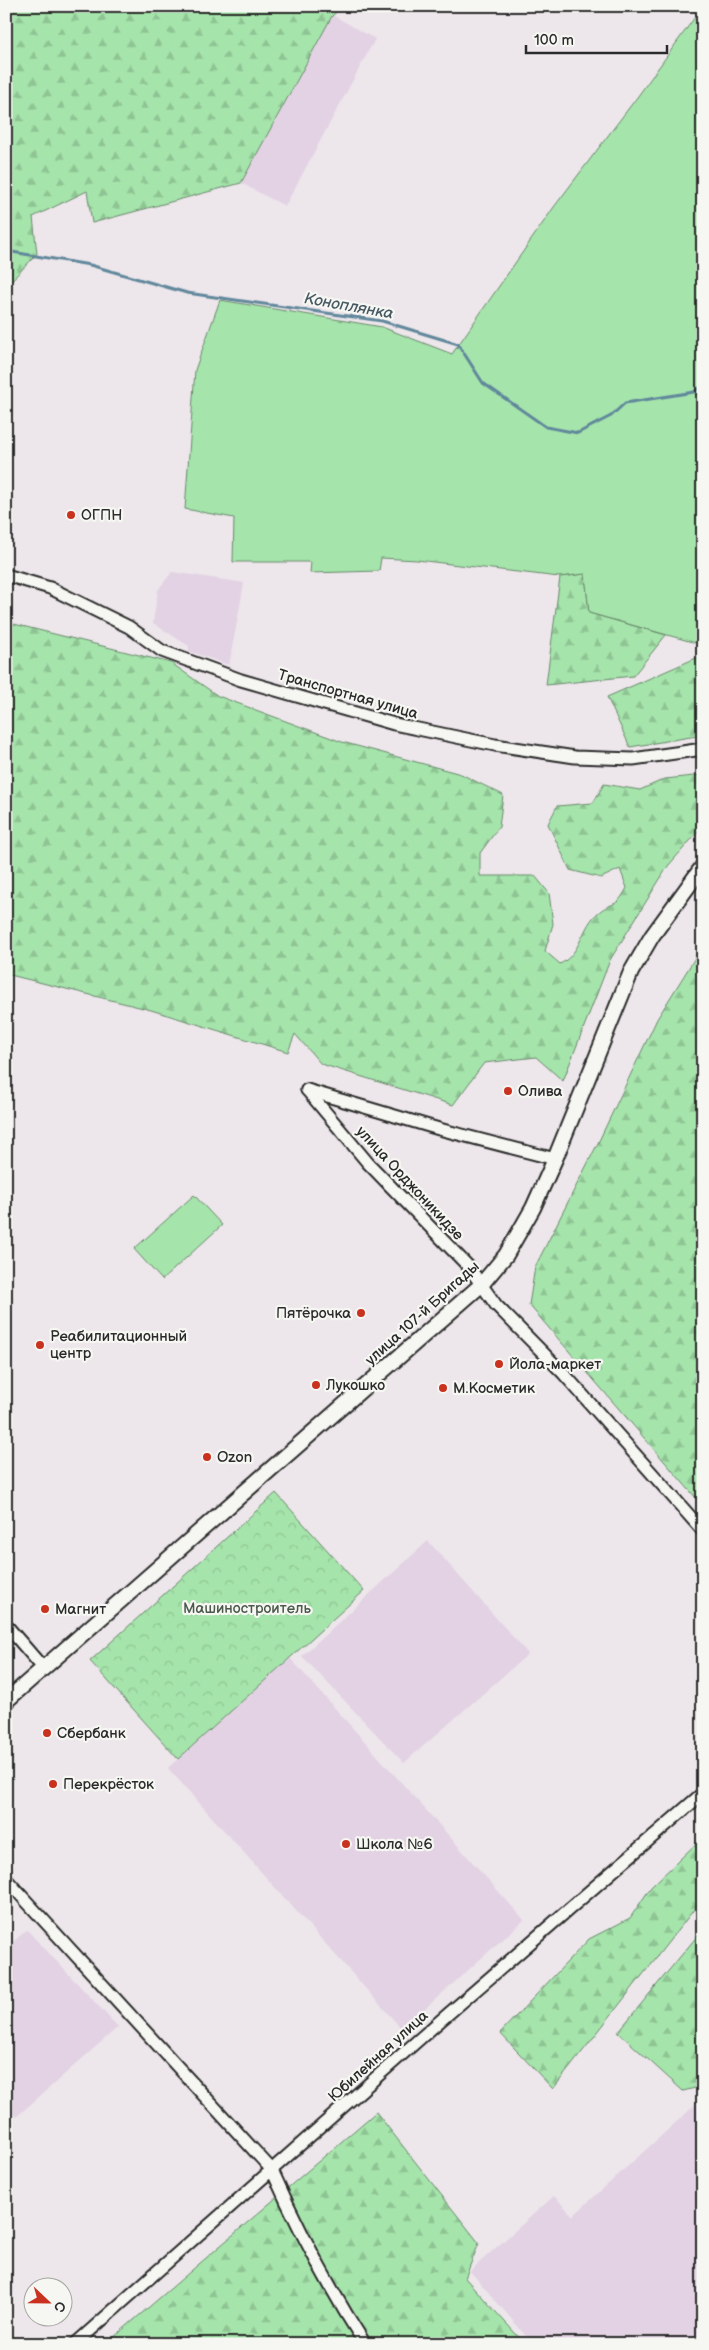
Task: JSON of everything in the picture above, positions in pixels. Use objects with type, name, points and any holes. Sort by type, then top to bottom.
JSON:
[{"type":"main road","name":"улица 107-й Бригады","points":[[6,1701],[481,1285],[506,1255],[521,1230],[555,1159],[631,972],[652,936],[703,866]]},
{"type":"street","name":"Транспортная улица","points":[[6,575],[50,588],[120,623],[162,651],[241,680],[394,724],[495,745],[575,757],[633,759],[703,749]]},
{"type":"street","name":"улица Орджоникидзе","points":[[555,1159],[439,1130],[307,1090],[368,1163],[468,1266],[496,1305],[564,1374],[703,1531]]},
{"type":"street","points":[[6,1625],[44,1669]]},
{"type":"street","name":"Юбилейная улица","points":[[75,2344],[703,1793]]},
{"type":"street","points":[[6,1878],[272,2170],[295,2223],[322,2274],[366,2344]]},
{"type":"shaded area","points":[[332,15],[375,39],[285,206],[241,183]]},
{"type":"shaded area","points":[[172,572],[244,583],[229,665],[189,651],[189,646],[153,623],[158,590]]},
{"type":"shaded area","points":[[428,1541],[528,1654],[404,1763],[302,1656]]},
{"type":"shaded area","name":"Школа №6","points":[[290,1658],[524,1920],[402,2029],[168,1768]]},
{"type":"shaded area","points":[[27,1930],[118,2027],[16,2117],[6,2107],[6,1948]]},
{"type":"shaded area","points":[[703,2098],[703,2344],[533,2344],[470,2271],[554,2196],[573,2216]]},
{"type":"green space","points":[[6,6],[343,6],[332,16],[241,183],[92,223],[87,191],[33,217],[37,254],[6,286]]},
{"type":"green space","points":[[703,6],[703,645],[589,613],[585,574],[559,577],[417,560],[381,558],[379,571],[310,573],[311,562],[233,562],[234,518],[185,509],[195,370],[220,300],[382,327],[452,354],[554,207]]},
{"type":"green space","points":[[585,574],[589,613],[666,635],[633,676],[546,685],[560,577]]},
{"type":"green space","points":[[6,622],[171,663],[218,696],[342,742],[461,774],[503,795],[499,827],[480,853],[480,876],[535,876],[549,893],[553,924],[545,951],[560,964],[573,953],[593,918],[604,908],[617,902],[627,888],[620,869],[601,878],[570,870],[548,824],[557,806],[593,803],[604,784],[640,790],[665,779],[703,775],[703,826],[668,866],[610,960],[563,1081],[536,1057],[484,1063],[453,1105],[321,1064],[295,1034],[288,1052],[151,1010],[6,974]]},
{"type":"green space","points":[[703,655],[703,735],[630,747],[607,697]]},
{"type":"green space","points":[[703,945],[703,1506],[529,1305],[535,1267],[598,1143],[657,1019]]},
{"type":"green space","points":[[194,1195],[222,1225],[162,1280],[134,1249]]},
{"type":"green space","name":"Машиностроитель","points":[[276,1493],[364,1591],[178,1759],[90,1661]]},
{"type":"green space","points":[[703,1837],[703,1898],[553,2089],[500,2033],[589,1939],[630,1918],[651,1887]]},
{"type":"green space","points":[[703,1929],[703,2086],[683,2091],[618,2032]]},
{"type":"green space","points":[[376,2112],[479,2243],[465,2278],[525,2344],[106,2344]]},
{"type":"waterway","name":"Коноплянка","points":[[6,251],[90,265],[187,293],[382,321],[458,344],[483,383],[546,427],[578,433],[611,416],[625,403],[694,392],[703,385]]},
{"type":"place","name":"ОГПН","points":[[71,515]]},
{"type":"place","name":"Олива","points":[[508,1091]]},
{"type":"place","name":"Пятёрочка","points":[[361,1313]]},
{"type":"place","name":"Реабилитационный центр","points":[[40,1345]]},
{"type":"place","name":"Йола-маркет","points":[[499,1364]]},
{"type":"place","name":"Лукошко","points":[[316,1385]]},
{"type":"place","name":"М.Косметик","points":[[443,1388]]},
{"type":"place","name":"Ozon","points":[[207,1457]]},
{"type":"place","name":"Магнит","points":[[45,1609]]},
{"type":"place","name":"Сбербанк","points":[[47,1733]]},
{"type":"place","name":"Перекрёсток","points":[[53,1784]]},
{"type":"place","name":"Школа №6","points":[[346,1844]]}]
